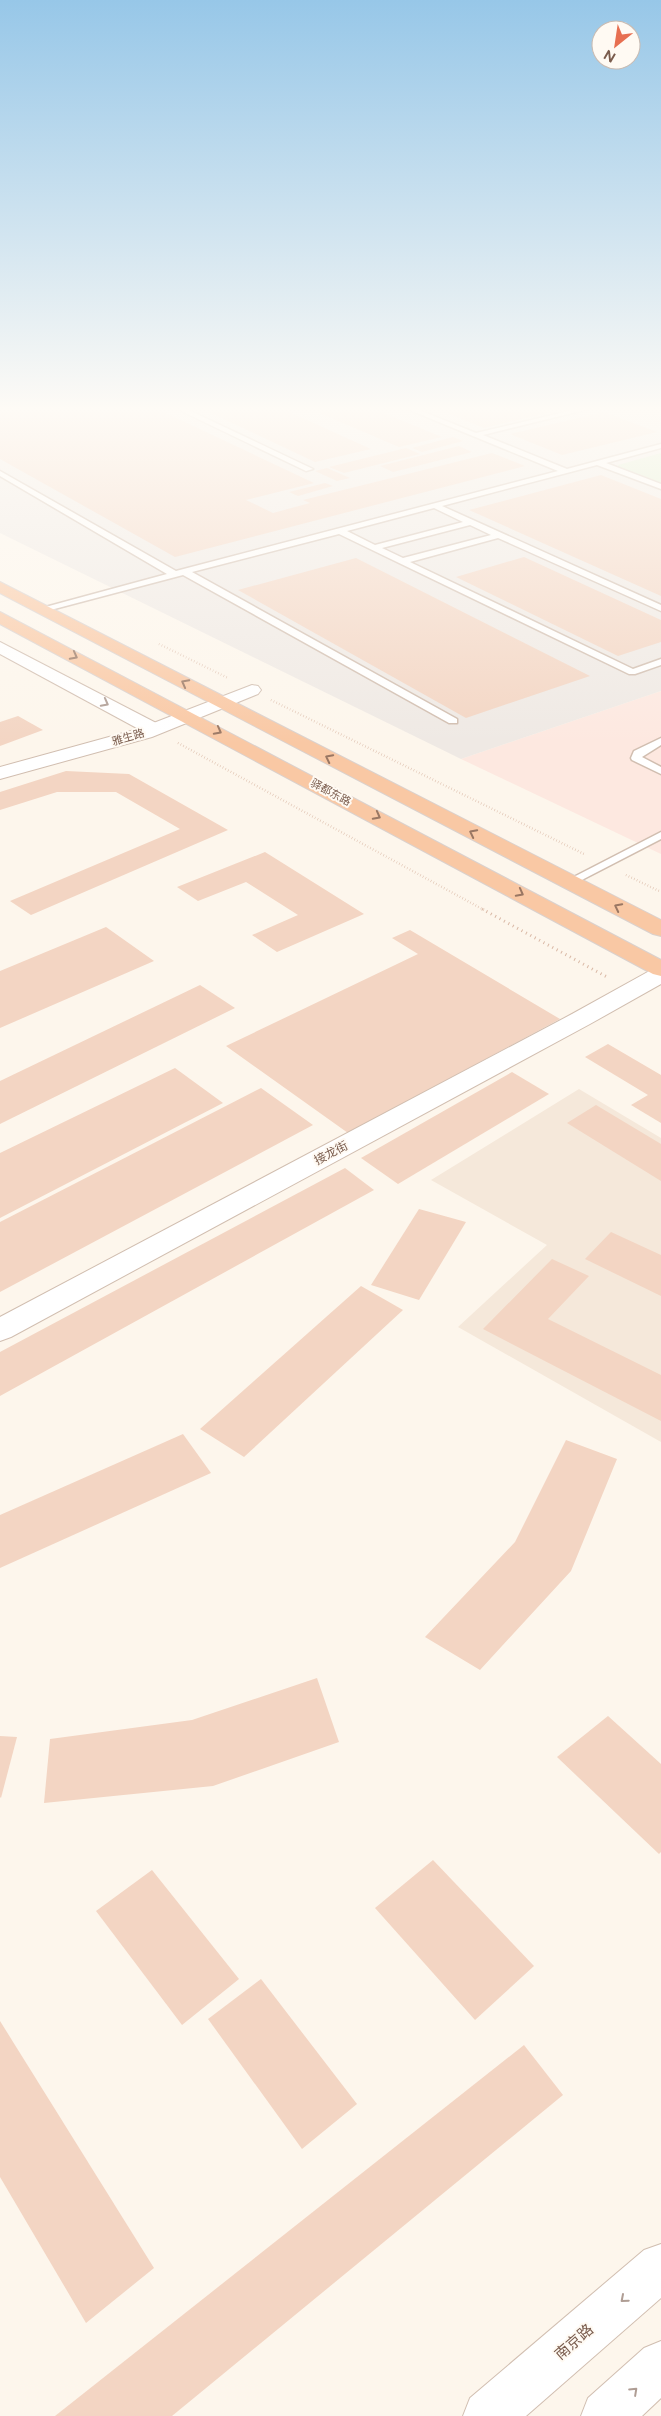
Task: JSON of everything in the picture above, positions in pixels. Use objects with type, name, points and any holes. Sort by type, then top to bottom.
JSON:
[{"type":"highway","points":[[0,587],[661,930]]},
{"type":"highway","name":"驿都东路","points":[[0,617],[661,969]]},
{"type":"street","points":[[2,650],[40,638]]},
{"type":"street","points":[[2,650],[153,729]]},
{"type":"street","name":"雅生路","points":[[0,773],[153,729],[252,690]]},
{"type":"street","name":"接龙街","points":[[0,1330],[661,974]]},
{"type":"street","name":"南京路","points":[[488,2416],[661,2267]]},
{"type":"street","points":[[606,2416],[661,2365]]},
{"type":"lane","points":[[79,519],[174,574]]},
{"type":"lane","points":[[43,609],[387,519]]},
{"type":"lane","points":[[464,519],[661,608]]},
{"type":"lane","points":[[375,548],[472,522]]},
{"type":"lane","points":[[340,531],[632,672],[661,662]]},
{"type":"lane","points":[[403,561],[499,535]]},
{"type":"lane","points":[[185,572],[453,721]]},
{"type":"lane","points":[[661,741],[638,753],[636,758],[661,771]]},
{"type":"lane","points":[[570,882],[661,835]]},
{"type":"path","points":[[158,644],[661,892]]},
{"type":"path","points":[[153,729],[631,990]]},
{"type":"shaded area","points":[[0,519],[661,519],[661,691],[461,759],[0,533]]},
{"type":"shaded area","points":[[661,691],[661,854],[461,759]]},
{"type":"shaded area","points":[[579,1089],[661,1138],[661,1442],[458,1327],[547,1245],[431,1180]]},
{"type":"building","points":[[107,519],[322,519],[175,557]]},
{"type":"building","points":[[489,519],[661,519],[661,596]]},
{"type":"building","points":[[524,557],[661,620],[661,642],[618,656],[456,577]]},
{"type":"building","points":[[356,558],[590,676],[466,718],[238,590]]},
{"type":"building","points":[[18,716],[43,730],[0,746],[0,722]]},
{"type":"building","points":[[66,771],[129,774],[228,830],[31,915],[10,901],[180,829],[116,792],[57,792],[0,810],[0,792]]},
{"type":"building","points":[[265,852],[364,914],[277,952],[252,935],[298,915],[246,882],[198,901],[177,887]]},
{"type":"building","points":[[106,927],[154,961],[0,1028],[0,971]]},
{"type":"building","points":[[410,930],[560,1019],[348,1133],[226,1046],[418,954],[392,938]]},
{"type":"building","points":[[200,985],[235,1008],[0,1124],[0,1081]]},
{"type":"building","points":[[608,1044],[661,1075],[661,1123],[631,1105],[648,1095],[585,1057]]},
{"type":"building","points":[[175,1068],[223,1103],[0,1218],[0,1153]]},
{"type":"building","points":[[512,1072],[549,1094],[398,1184],[361,1158]]},
{"type":"building","points":[[261,1088],[313,1125],[0,1292],[0,1222]]},
{"type":"building","points":[[596,1105],[661,1144],[661,1181],[567,1123]]},
{"type":"building","points":[[345,1168],[374,1190],[0,1396],[0,1352]]},
{"type":"building","points":[[419,1209],[466,1222],[419,1300],[371,1285]]},
{"type":"building","points":[[611,1232],[661,1255],[661,1296],[585,1259]]},
{"type":"building","points":[[552,1259],[589,1276],[548,1319],[661,1375],[661,1421],[483,1329]]},
{"type":"building","points":[[361,1286],[403,1310],[244,1457],[200,1429]]},
{"type":"building","points":[[183,1434],[211,1473],[0,1568],[0,1515]]},
{"type":"building","points":[[566,1440],[617,1459],[571,1571],[480,1670],[425,1637],[515,1542]]},
{"type":"building","points":[[317,1678],[339,1742],[213,1786],[44,1803],[50,1739],[192,1720]]},
{"type":"building","points":[[608,1716],[661,1764],[661,1852],[659,1854],[557,1757]]},
{"type":"building","points":[[0,1736],[17,1737],[1,1798],[0,1797]]},
{"type":"building","points":[[433,1860],[534,1966],[475,2020],[375,1908]]},
{"type":"building","points":[[152,1870],[239,1979],[182,2025],[96,1911]]},
{"type":"building","points":[[261,1979],[357,2104],[302,2149],[208,2019]]},
{"type":"building","points":[[0,2021],[154,2268],[86,2323],[0,2177]]},
{"type":"building","points":[[524,2045],[563,2095],[172,2416],[55,2416]]}]
